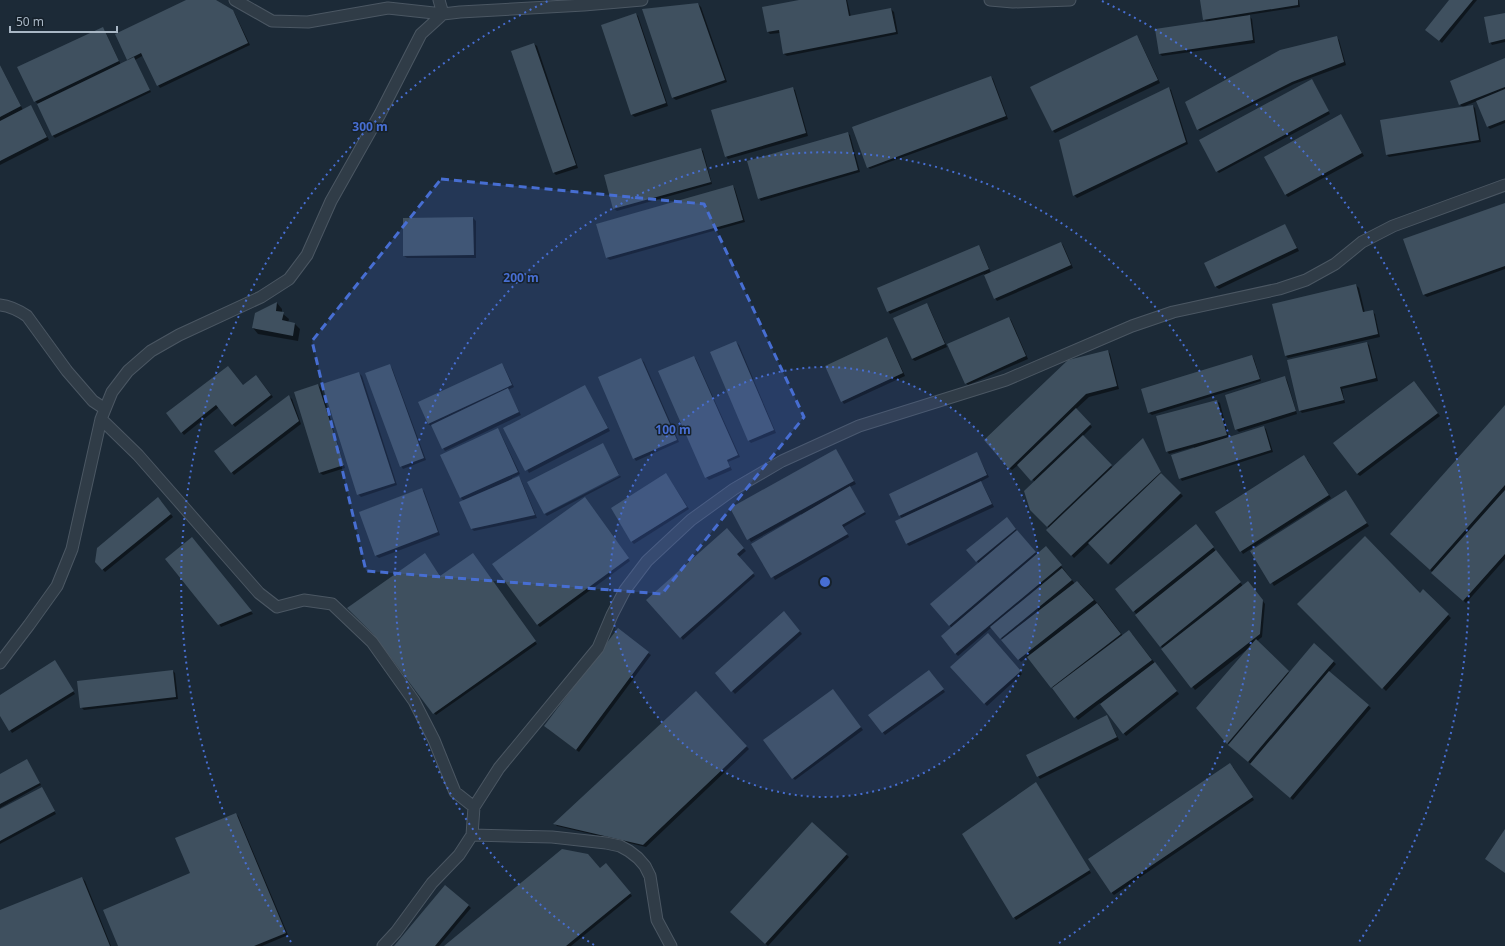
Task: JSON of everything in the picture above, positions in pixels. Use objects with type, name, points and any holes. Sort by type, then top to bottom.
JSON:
[{"type":"street","points":[[235,0],[272,21],[308,22],[388,8],[443,14],[642,0]]},
{"type":"street","points":[[439,0],[443,14]]},
{"type":"street","points":[[990,0],[1013,2],[1070,0]]},
{"type":"street","points":[[0,663],[57,586],[72,549],[103,414],[112,392],[128,371],[151,351],[179,335],[260,297],[289,278],[307,255],[331,201],[380,114],[421,34],[443,14]]},
{"type":"street","points":[[383,946],[396,932],[432,882],[459,855],[472,835],[474,807],[499,768],[598,648],[612,614],[625,590],[647,561],[691,520],[734,489],[782,461],[859,426],[1006,380],[1132,326],[1173,312],[1279,289],[1306,280],[1335,264],[1362,242],[1393,226],[1505,185]]},
{"type":"street","points":[[0,305],[18,310],[26,316],[67,371],[103,414],[259,593],[277,607],[304,600],[332,604],[372,642],[414,701],[434,740],[455,792],[474,807]]},
{"type":"street","points":[[472,835],[552,837],[606,843],[620,846],[629,851],[638,858],[650,876],[657,920],[671,946]]},
{"type":"highlighted area","points":[[441,179],[704,204],[804,417],[662,594],[366,571],[312,341]]},
{"type":"building","points":[[186,0],[216,0],[233,10],[248,43],[157,86],[141,53],[127,60],[115,34]]},
{"type":"building","points":[[799,0],[846,0],[849,16],[891,8],[896,32],[783,54],[779,30],[767,32],[762,7]]},
{"type":"building","points":[[1200,0],[1298,0],[1298,5],[1203,20]]},
{"type":"building","points":[[1449,0],[1473,0],[1439,41],[1425,30]]},
{"type":"building","points":[[698,3],[725,80],[672,98],[642,9]]},
{"type":"building","points":[[636,13],[666,103],[631,115],[601,25]]},
{"type":"building","points":[[1505,13],[1505,39],[1489,43],[1484,17]]},
{"type":"building","points":[[1250,15],[1253,40],[1159,54],[1155,29]]},
{"type":"building","points":[[103,27],[119,61],[34,102],[17,67]]},
{"type":"building","points":[[1137,35],[1158,80],[1052,131],[1030,87]]},
{"type":"building","points":[[1337,36],[1344,62],[1292,82],[1197,130],[1185,102],[1280,50]]},
{"type":"building","points":[[534,43],[576,165],[553,173],[511,51]]},
{"type":"building","points":[[134,57],[150,90],[52,136],[37,104]]},
{"type":"building","points":[[1505,58],[1505,87],[1459,105],[1450,81]]},
{"type":"building","points":[[0,65],[21,106],[0,117]]},
{"type":"building","points":[[991,76],[1006,116],[867,168],[852,127]]},
{"type":"building","points":[[1312,79],[1329,111],[1216,172],[1199,140]]},
{"type":"building","points":[[793,87],[806,133],[725,157],[711,110]]},
{"type":"building","points":[[1169,87],[1186,142],[1073,196],[1059,140]]},
{"type":"building","points":[[1505,89],[1505,120],[1487,127],[1476,101]]},
{"type":"building","points":[[31,105],[47,137],[0,161],[0,121]]},
{"type":"building","points":[[1473,105],[1479,140],[1386,155],[1380,120]]},
{"type":"building","points":[[1341,114],[1362,153],[1285,195],[1264,157]]},
{"type":"building","points":[[848,132],[858,170],[758,199],[747,161]]},
{"type":"building","points":[[701,148],[711,182],[613,209],[604,175]]},
{"type":"building","points":[[733,185],[743,220],[606,258],[596,224]]},
{"type":"building","points":[[1505,203],[1505,266],[1423,295],[1403,239]]},
{"type":"building","points":[[473,217],[474,255],[403,256],[403,218]]},
{"type":"building","points":[[1285,224],[1297,248],[1215,287],[1204,263]]},
{"type":"building","points":[[1061,242],[1071,265],[994,299],[984,275]]},
{"type":"building","points":[[979,245],[989,269],[887,312],[877,288]]},
{"type":"building","points":[[1356,284],[1363,312],[1373,310],[1378,334],[1285,356],[1272,304]]},
{"type":"building","points":[[277,302],[276,311],[284,312],[282,320],[295,323],[293,336],[252,328],[255,313]]},
{"type":"building","points":[[927,303],[945,344],[912,359],[893,318]]},
{"type":"building","points":[[1009,317],[1026,356],[965,384],[947,344]]},
{"type":"building","points":[[887,337],[903,373],[841,402],[825,366]]},
{"type":"building","points":[[736,341],[774,430],[748,441],[710,352]]},
{"type":"building","points":[[1367,342],[1376,378],[1340,387],[1344,400],[1299,411],[1287,360]]},
{"type":"building","points":[[1108,350],[1117,386],[1086,394],[1009,469],[984,440],[1068,360]]},
{"type":"building","points":[[1252,355],[1260,379],[1148,413],[1141,389]]},
{"type":"building","points":[[694,356],[738,455],[727,460],[730,467],[705,478],[658,371]]},
{"type":"building","points":[[641,358],[677,440],[633,459],[598,377]]},
{"type":"building","points":[[502,363],[512,385],[428,424],[418,402]]},
{"type":"building","points":[[390,364],[424,458],[400,467],[365,373]]},
{"type":"building","points":[[228,366],[243,385],[256,375],[271,395],[232,425],[216,405],[181,433],[166,413]]},
{"type":"building","points":[[359,372],[395,483],[357,495],[322,384]]},
{"type":"building","points":[[1285,376],[1296,411],[1235,430],[1225,395]]},
{"type":"building","points":[[1414,381],[1438,413],[1357,474],[1333,443]]},
{"type":"building","points":[[318,384],[344,465],[319,473],[294,392]]},
{"type":"building","points":[[585,385],[608,428],[525,471],[503,428]]},
{"type":"building","points":[[508,388],[519,412],[442,449],[431,425]]},
{"type":"building","points":[[289,395],[299,421],[231,473],[214,451]]},
{"type":"building","points":[[1217,400],[1227,435],[1166,452],[1156,416]]},
{"type":"building","points":[[1505,405],[1505,485],[1430,570],[1390,534]]},
{"type":"building","points":[[1076,408],[1091,424],[1031,481],[1017,465]]},
{"type":"building","points":[[1264,426],[1271,450],[1179,479],[1171,455]]},
{"type":"building","points":[[498,428],[518,472],[460,498],[440,455]]},
{"type":"building","points":[[1083,435],[1112,465],[1047,527],[1030,510],[1024,491]]},
{"type":"building","points":[[1143,438],[1161,472],[1071,556],[1046,530]]},
{"type":"building","points":[[603,443],[619,475],[544,514],[527,482]]},
{"type":"building","points":[[836,449],[854,481],[747,540],[730,508]]},
{"type":"building","points":[[977,452],[987,475],[899,516],[889,494]]},
{"type":"building","points":[[1304,455],[1329,495],[1240,552],[1215,512]]},
{"type":"building","points":[[666,473],[687,507],[631,542],[611,508]]},
{"type":"building","points":[[1161,473],[1181,493],[1108,564],[1088,543]]},
{"type":"building","points":[[519,476],[535,515],[471,529],[459,502]]},
{"type":"building","points":[[981,481],[992,504],[906,544],[895,521]]},
{"type":"building","points":[[850,486],[865,512],[842,525],[848,534],[771,578],[751,544]]},
{"type":"building","points":[[422,488],[438,532],[375,556],[359,512]]},
{"type":"building","points":[[1346,490],[1367,523],[1270,584],[1250,551]]},
{"type":"building","points":[[1505,490],[1505,554],[1463,601],[1431,573]]},
{"type":"building","points":[[158,497],[171,514],[102,570],[95,562],[97,548]]},
{"type":"building","points":[[585,497],[629,558],[537,625],[492,564]]},
{"type":"building","points":[[1007,517],[1016,529],[976,562],[966,550]]},
{"type":"building","points":[[1196,524],[1214,547],[1133,612],[1115,589]]},
{"type":"building","points":[[727,528],[744,548],[737,554],[754,573],[680,638],[646,600]]},
{"type":"building","points":[[1017,530],[1036,552],[949,626],[930,604]]},
{"type":"building","points":[[1365,536],[1420,593],[1423,589],[1449,614],[1382,689],[1297,604]]},
{"type":"building","points":[[192,537],[252,611],[218,625],[165,559]]},
{"type":"building","points":[[1046,546],[1062,565],[955,654],[941,636]]},
{"type":"building","points":[[1216,550],[1241,582],[1160,647],[1135,615]]},
{"type":"building","points":[[425,553],[440,576],[473,553],[536,641],[433,714],[373,634],[347,608]]},
{"type":"building","points":[[1062,568],[1072,580],[1000,639],[990,627]]},
{"type":"building","points":[[1077,581],[1094,600],[1018,660],[1001,640]]},
{"type":"building","points":[[1248,581],[1263,600],[1260,634],[1191,688],[1161,649]]},
{"type":"building","points":[[1097,603],[1121,634],[1051,688],[1027,657]]},
{"type":"building","points":[[784,611],[800,631],[731,692],[715,673]]},
{"type":"building","points":[[618,628],[649,652],[576,750],[544,726]]},
{"type":"building","points":[[1129,630],[1152,660],[1074,718],[1052,688]]},
{"type":"building","points":[[988,633],[1021,671],[984,704],[950,667]]},
{"type":"building","points":[[1256,639],[1289,671],[1227,744],[1196,708]]},
{"type":"building","points":[[1314,643],[1334,661],[1248,762],[1228,745]]},
{"type":"building","points":[[55,660],[74,691],[9,731],[0,716],[0,695]]},
{"type":"building","points":[[1155,662],[1177,691],[1123,734],[1100,704]]},
{"type":"building","points":[[173,670],[176,697],[80,708],[77,681]]},
{"type":"building","points":[[929,670],[944,689],[882,733],[868,715]]},
{"type":"building","points":[[1329,671],[1369,705],[1290,798],[1250,764]]},
{"type":"building","points":[[833,689],[861,727],[792,779],[763,740]]},
{"type":"building","points":[[696,691],[747,746],[643,845],[553,824]]},
{"type":"building","points":[[1107,715],[1117,737],[1037,777],[1026,755]]},
{"type":"building","points":[[27,759],[40,783],[0,804],[0,774]]},
{"type":"building","points":[[1230,763],[1253,797],[1111,893],[1088,859]]},
{"type":"building","points":[[1036,782],[1090,870],[1013,918],[962,834]]},
{"type":"building","points":[[42,787],[55,811],[0,841],[0,809]]},
{"type":"building","points":[[236,813],[286,933],[254,946],[118,946],[103,910],[190,873],[175,838]]},
{"type":"building","points":[[812,822],[847,854],[765,944],[730,912]]},
{"type":"building","points":[[1505,829],[1505,873],[1485,859]]},
{"type":"building","points":[[562,849],[588,854],[600,868],[606,863],[631,893],[566,946],[444,946]]},
{"type":"building","points":[[82,877],[110,946],[0,946],[0,910]]},
{"type":"building","points":[[445,885],[469,905],[435,946],[394,946]]}]
